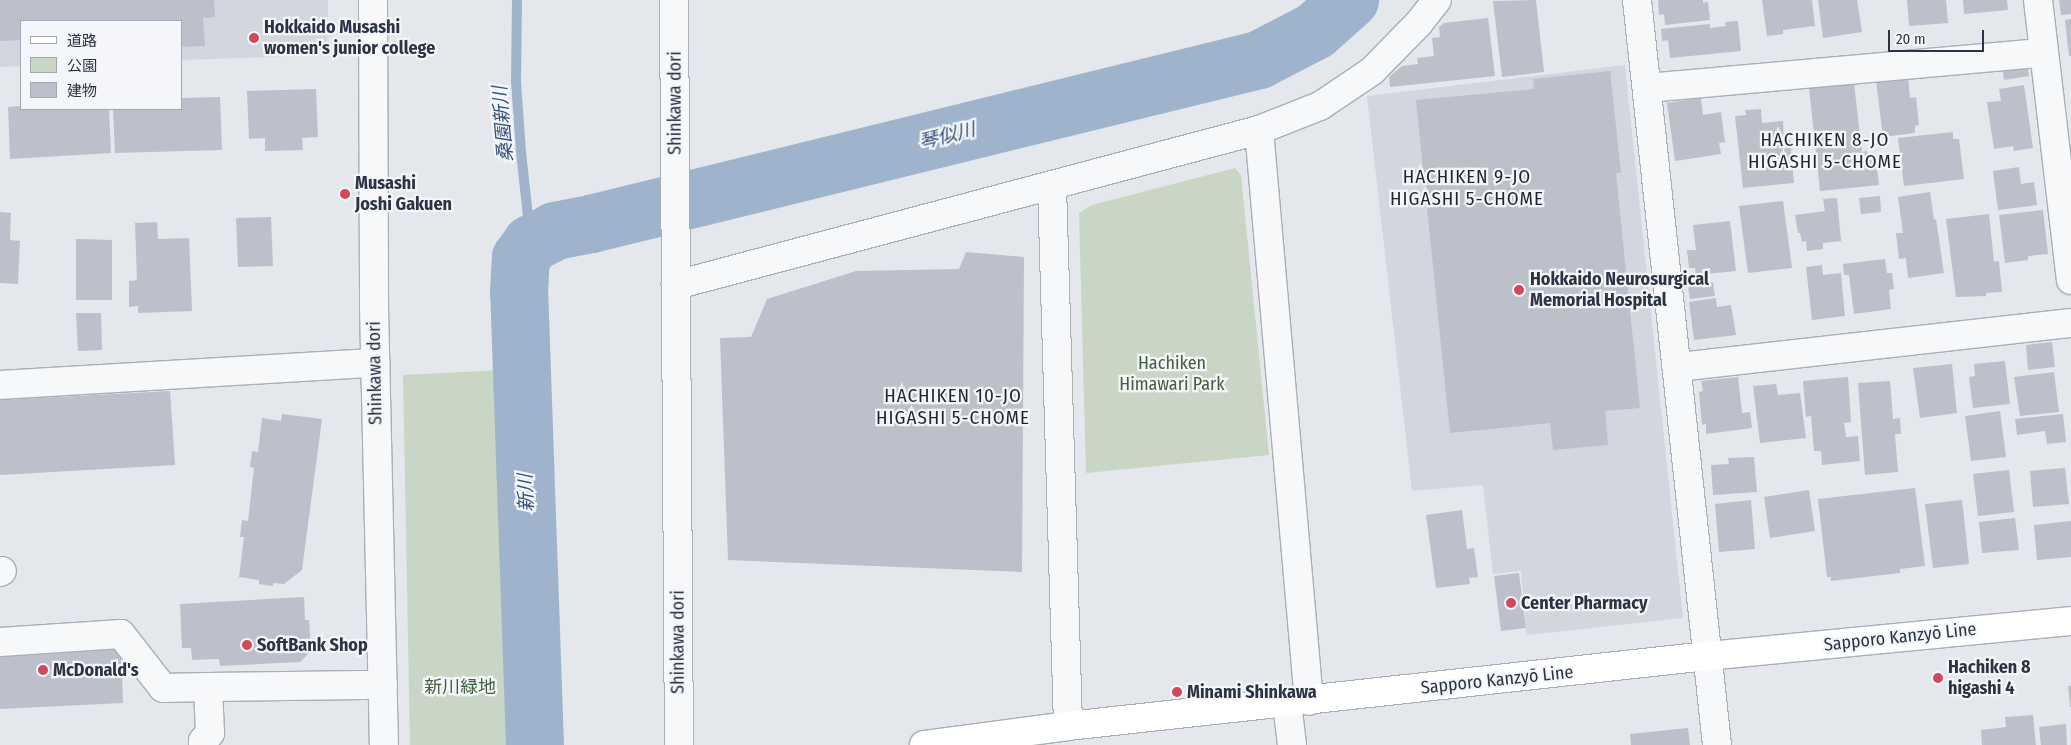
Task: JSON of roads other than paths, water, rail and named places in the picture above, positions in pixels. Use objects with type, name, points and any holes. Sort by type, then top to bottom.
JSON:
[{"type":"main road","name":"Sapporo Kanzyō Line","points":[[924,745],[1068,726],[1706,656],[2071,621]]},
{"type":"street","name":"Shinkawa dori","points":[[373,0],[375,364],[384,745]]},
{"type":"street","name":"Shinkawa dori","points":[[674,0],[679,745]]},
{"type":"street","points":[[677,276],[1052,186],[1259,130],[1320,106],[1372,70],[1418,24],[1437,0]]},
{"type":"street","points":[[1637,0],[1678,367],[1706,656],[1717,745]]},
{"type":"street","points":[[2038,0],[2071,280]]},
{"type":"street","points":[[1647,88],[2043,53]]},
{"type":"street","points":[[1259,130],[1298,702],[1292,745]]},
{"type":"street","points":[[1052,186],[1068,726]]},
{"type":"street","points":[[1678,367],[2071,323]]},
{"type":"street","points":[[0,386],[375,364]]},
{"type":"street","points":[[0,642],[121,634],[163,688],[383,685]]},
{"type":"street","points":[[204,745],[203,741],[210,733],[208,687]]},
{"type":"waterway","name":"桑園新川","points":[[517,0],[516,82],[531,244]]},
{"type":"waterway","name":"琴似川","points":[[535,745],[519,293],[521,258],[531,244],[555,231],[591,224],[1259,60],[1315,31],[1350,0]]},
{"type":"place","name":"Hokkaido Musashi women's junior college","points":[[254,38]]},
{"type":"place","name":"Musashi Joshi Gakuen","points":[[345,194]]},
{"type":"place","name":"Hokkaido Neurosurgical Memorial Hospital","points":[[1519,290]]},
{"type":"place","name":"Center Pharmacy","points":[[1511,603]]},
{"type":"place","name":"SoftBank Shop","points":[[247,645]]},
{"type":"place","name":"McDonald's","points":[[43,670]]},
{"type":"place","name":"Hachiken 8 higashi 4","points":[[1938,678]]},
{"type":"place","name":"Minami Shinkawa","points":[[1177,692]]},
{"type":"district","name":"HACHIKEN 8-JO HIGASHI 5-CHOME","points":[[1825,151]]},
{"type":"district","name":"HACHIKEN 9-JO HIGASHI 5-CHOME","points":[[1467,188]]},
{"type":"district","name":"HACHIKEN 10-JO HIGASHI 5-CHOME","points":[[953,407]]},
{"type":"park label","name":"Hachiken Himawari Park","points":[[1172,374]]},
{"type":"park label","name":"新川緑地","points":[[460,687]]},
{"type":"water label","name":"新川","points":[[526,493]]}]
